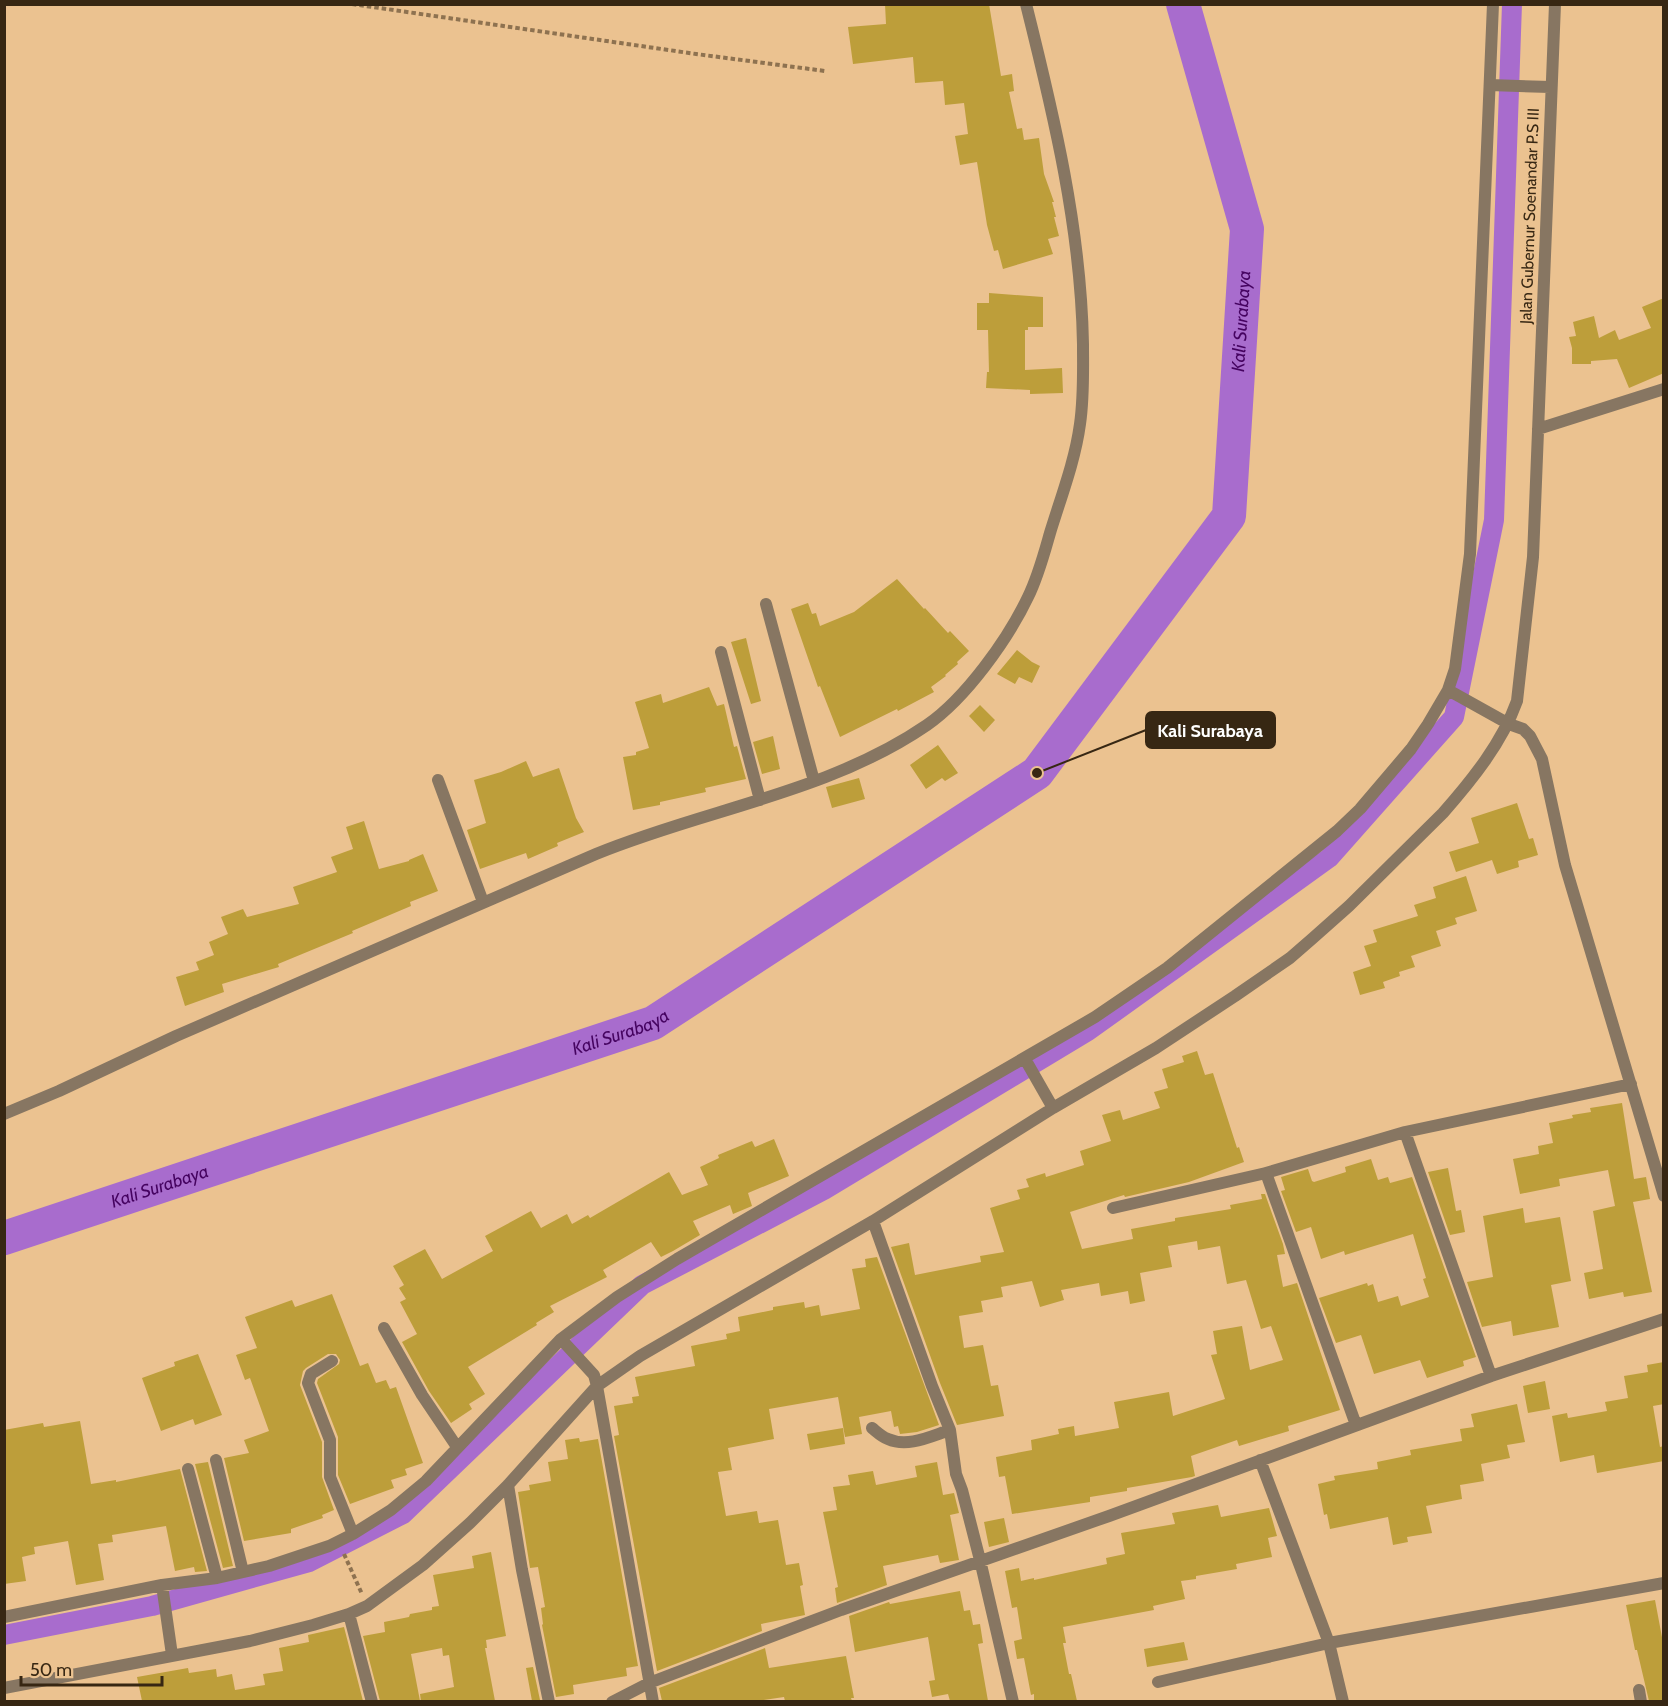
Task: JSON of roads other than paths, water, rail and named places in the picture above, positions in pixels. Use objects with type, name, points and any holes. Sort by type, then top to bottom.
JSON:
[{"type":"street","points":[[4,1114],[176,1036],[636,837],[814,782],[875,756],[926,725],[944,712],[958,697],[997,650],[1031,589],[1044,555],[1075,451],[1082,404],[1081,283],[1061,149],[1026,4]]},
{"type":"street","points":[[4,1617],[243,1572],[312,1553],[353,1534],[407,1498],[564,1341],[617,1298],[677,1259],[1027,1061],[1095,1017],[1167,968],[1337,831],[1360,809],[1411,749],[1428,724],[1450,691],[1455,669],[1470,554],[1493,86],[1492,4]]},
{"type":"street","name":"Jalan Gubernur Soenandar P.S III","points":[[4,1688],[250,1641],[349,1614],[367,1605],[423,1564],[470,1523],[508,1485],[595,1381],[873,1221],[1051,1105],[1156,1048],[1290,958],[1349,906],[1443,813],[1509,724],[1517,701],[1533,557],[1545,87],[1555,4]]},
{"type":"street","points":[[1493,86],[1545,87]]},
{"type":"street","points":[[1538,429],[1664,389]]},
{"type":"street","points":[[766,604],[814,782]]},
{"type":"street","points":[[721,652],[760,800]]},
{"type":"street","points":[[1450,691],[1509,724],[1523,729],[1530,736],[1542,759],[1565,865],[1664,1196]]},
{"type":"street","points":[[438,780],[483,902]]},
{"type":"street","points":[[1027,1061],[1051,1105]]},
{"type":"street","points":[[1113,1208],[1266,1173],[1405,1132],[1631,1084]]},
{"type":"street","points":[[1405,1132],[1491,1376]]},
{"type":"street","points":[[1266,1173],[1356,1425]]},
{"type":"street","points":[[873,1221],[950,1430],[956,1474],[980,1560],[1013,1701]]},
{"type":"street","points":[[612,1701],[649,1683],[841,1610],[1109,1516],[1491,1376],[1664,1319]]},
{"type":"street","points":[[384,1328],[422,1395],[457,1447]]},
{"type":"street","points":[[564,1341],[595,1381],[653,1701]]},
{"type":"street","points":[[332,1361],[311,1374],[308,1383],[330,1440],[330,1477],[353,1534]]},
{"type":"street","points":[[872,1428],[889,1440],[901,1442],[919,1441],[950,1430]]},
{"type":"street","points":[[216,1460],[243,1572]]},
{"type":"street","points":[[1260,1460],[1329,1643],[1343,1701]]},
{"type":"street","points":[[188,1470],[217,1578]]},
{"type":"street","points":[[508,1485],[522,1570],[549,1701]]},
{"type":"street","points":[[1158,1682],[1329,1643],[1664,1583]]},
{"type":"street","points":[[162,1589],[172,1655]]},
{"type":"street","points":[[349,1614],[372,1701]]},
{"type":"waterway","name":"Kali Surabaya","points":[[4,1238],[653,1023],[1037,773],[1229,516],[1247,229],[1183,4]]},
{"type":"waterway","points":[[4,1635],[152,1606],[309,1562],[403,1514],[642,1285],[824,1190],[1088,1031],[1329,858],[1454,717],[1494,520],[1512,4]]},
{"type":"place","name":"Kali Surabaya","points":[[1037,773]]}]
